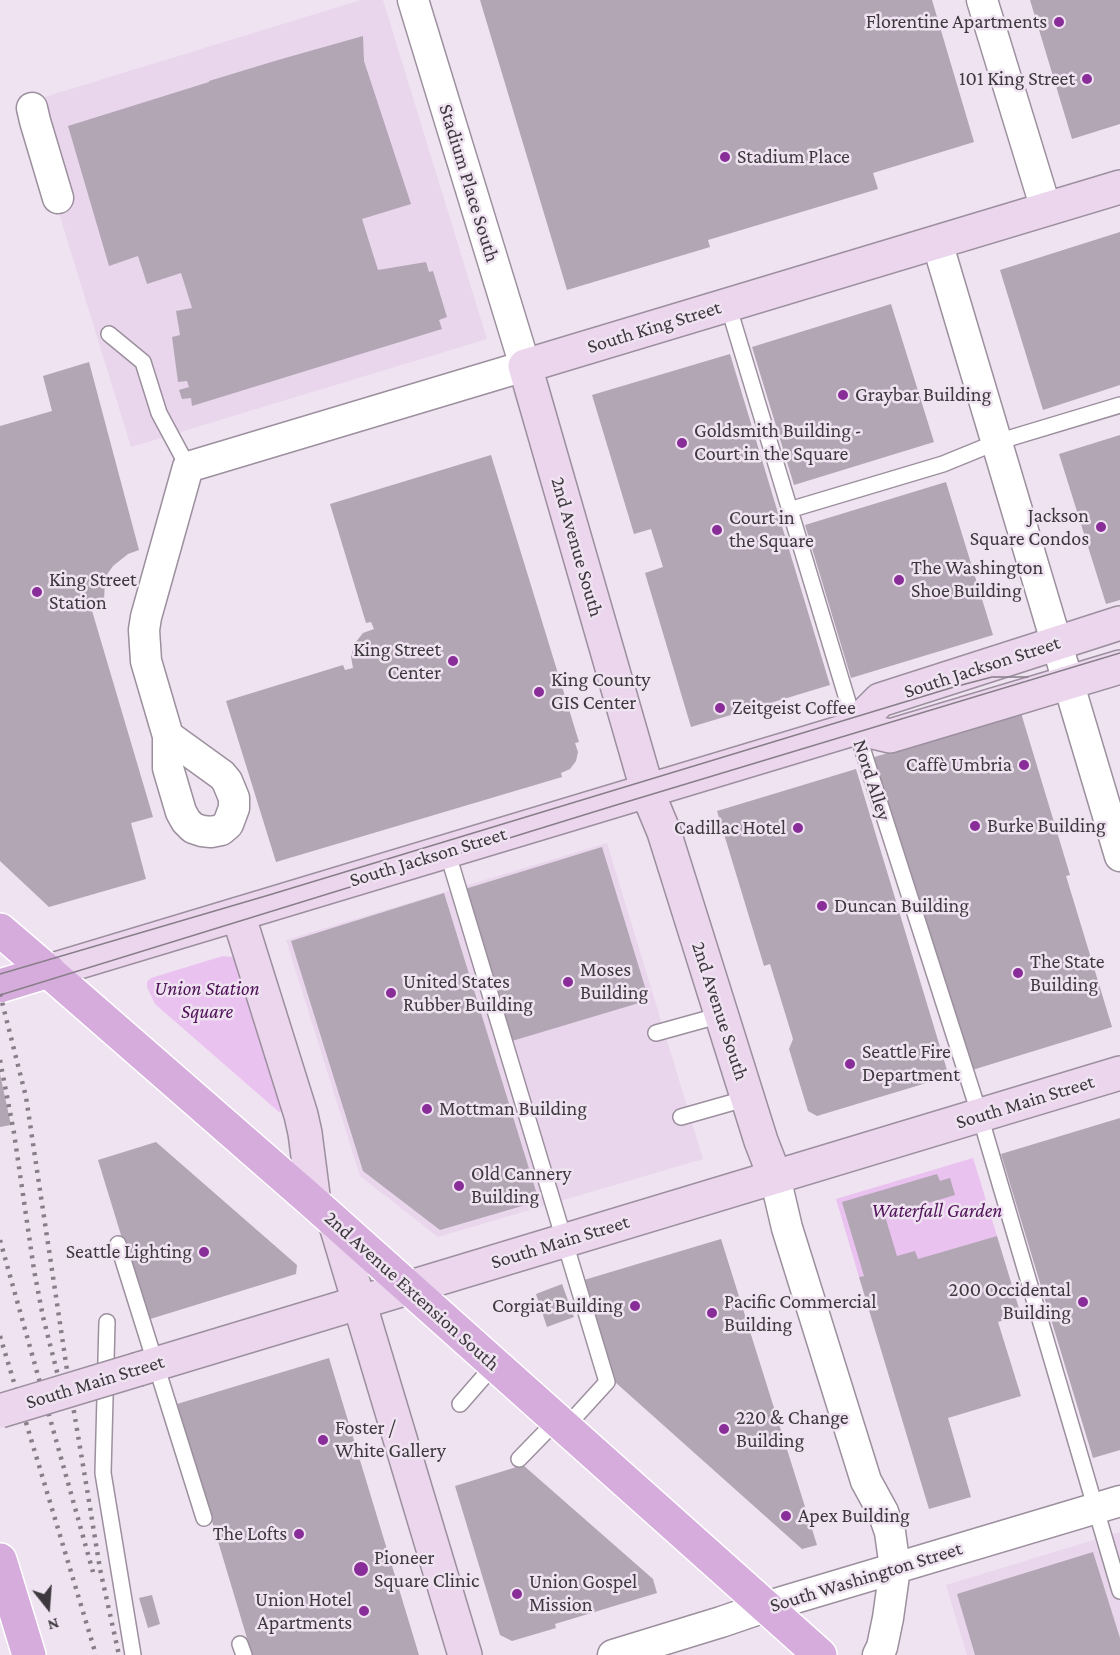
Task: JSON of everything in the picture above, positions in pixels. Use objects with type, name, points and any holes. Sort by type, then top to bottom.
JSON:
[{"type":"main road","name":"2nd Avenue Extension South","points":[[0,930],[324,1213],[820,1655]]},
{"type":"main road","name":"South Jackson Street","points":[[0,986],[49,971]]},
{"type":"main road","points":[[0,1560],[29,1655]]},
{"type":"street","name":"Stadium Place South","points":[[413,0],[525,366]]},
{"type":"street","points":[[982,0],[1046,209]]},
{"type":"street","points":[[32,108],[58,198]]},
{"type":"street","name":"South King Street","points":[[188,467],[1120,187]]},
{"type":"street","points":[[937,242],[1120,856]]},
{"type":"street","name":"2nd Avenue South","points":[[525,366],[647,791],[664,832],[775,1178],[787,1228],[866,1481],[883,1512],[890,1532],[895,1568],[888,1618],[878,1655]]},
{"type":"street","points":[[168,736],[146,661],[144,630],[188,467]]},
{"type":"street","name":"South Jackson Street","points":[[856,728],[880,700],[1120,623]]},
{"type":"street","name":"South Jackson Street","points":[[49,971],[856,728],[890,736],[1120,668]]},
{"type":"street","points":[[238,914],[301,1114],[324,1213],[359,1303],[465,1655]]},
{"type":"street","name":"South Main Street","points":[[0,1411],[1120,1073]]},
{"type":"street","name":"South Washington Street","points":[[613,1655],[676,1641],[765,1607],[1108,1504]]},
{"type":"lane","name":"Nord Alley","points":[[728,305],[856,728],[980,1116],[1108,1504],[1120,1591]]},
{"type":"lane","points":[[109,334],[143,362],[159,413],[188,467]]},
{"type":"lane","points":[[789,510],[943,464],[997,442],[1120,405]]},
{"type":"lane","points":[[447,851],[607,1382],[519,1459]]},
{"type":"lane","points":[[656,1033],[721,1015]]},
{"type":"lane","points":[[681,1117],[748,1098]]},
{"type":"lane","points":[[118,1244],[147,1367],[204,1518]]},
{"type":"lane","points":[[107,1322],[103,1473],[133,1655]]},
{"type":"lane","points":[[460,1404],[494,1365]]},
{"type":"shaded area","points":[[361,0],[383,0],[487,339],[131,447],[25,103]]},
{"type":"shaded area","points":[[607,843],[703,1159],[438,1237],[360,1176],[286,940]]},
{"type":"shaded area","points":[[1120,1532],[1120,1655],[967,1655],[946,1585]]},
{"type":"green space","name":"Union Station Square","points":[[223,956],[232,957],[235,960],[282,1111],[279,1112],[155,1004],[147,987],[147,982],[151,978]]},
{"type":"green space","name":"Waterfall Garden","points":[[973,1158],[997,1236],[859,1277],[836,1199]]},
{"type":"building","name":"Stadium Place","points":[[480,0],[932,0],[974,142],[873,173],[878,189],[708,240],[710,247],[567,290]]},
{"type":"building","name":"101 King Street","points":[[1030,0],[1120,0],[1120,124],[1072,139]]},
{"type":"building","points":[[363,36],[364,61],[411,204],[362,219],[378,270],[426,262],[429,272],[433,271],[447,317],[439,320],[442,329],[192,406],[191,398],[182,399],[179,390],[189,387],[187,381],[178,382],[172,337],[180,335],[176,311],[192,308],[181,273],[147,284],[138,256],[109,266],[68,126],[209,81]]},
{"type":"building","points":[[1120,232],[1120,385],[1043,410],[1000,270]]},
{"type":"building","name":"Graybar Building","points":[[891,304],[934,442],[794,485],[752,347]]},
{"type":"building","points":[[730,354],[830,685],[691,727],[645,573],[663,567],[651,529],[634,534],[592,395]]},
{"type":"building","points":[[89,362],[139,550],[128,554],[113,566],[105,581],[104,600],[90,604],[153,817],[131,823],[146,879],[49,907],[0,861],[0,426],[52,411],[43,376]]},
{"type":"building","name":"Jackson Square Condos","points":[[1120,435],[1120,600],[1106,604],[1059,454]]},
{"type":"building","name":"King Street Center","points":[[491,455],[579,742],[575,743],[578,752],[576,761],[570,769],[561,773],[562,777],[276,862],[226,701],[343,665],[345,670],[353,668],[351,657],[355,643],[363,633],[374,629],[371,622],[366,623],[330,504]]},
{"type":"building","name":"The Washington Shoe Building","points":[[946,482],[993,635],[851,678],[805,525]]},
{"type":"building","points":[[1021,713],[1070,875],[1066,876],[1112,1027],[969,1071],[880,776],[876,777],[871,758]]},
{"type":"building","points":[[856,769],[947,1070],[943,1078],[817,1116],[808,1111],[789,1049],[793,1039],[770,964],[764,966],[717,811]]},
{"type":"building","points":[[602,847],[649,1000],[512,1041],[465,889]]},
{"type":"building","points":[[444,893],[539,1201],[440,1230],[363,1171],[291,941]]},
{"type":"building","points":[[0,1074],[11,1125],[0,1127]]},
{"type":"building","name":"200 Occidental Building","points":[[1120,1118],[1120,1450],[1093,1458],[1001,1154]]},
{"type":"building","name":"Seattle Lighting","points":[[156,1142],[297,1265],[296,1274],[147,1320],[98,1160]]},
{"type":"building","points":[[937,1174],[940,1181],[950,1178],[955,1195],[885,1216],[897,1256],[915,1251],[918,1259],[997,1236],[1021,1315],[998,1322],[1021,1396],[948,1418],[971,1497],[929,1509],[859,1277],[864,1276],[842,1202]]},
{"type":"building","points":[[721,1239],[817,1545],[802,1549],[615,1382],[584,1280]]},
{"type":"building","points":[[562,1284],[574,1317],[547,1327],[536,1294]]},
{"type":"building","points":[[329,1358],[419,1655],[252,1655],[177,1404]]},
{"type":"building","points":[[523,1465],[653,1579],[657,1593],[555,1624],[556,1628],[512,1641],[500,1635],[455,1486]]},
{"type":"building","points":[[1093,1552],[1120,1638],[1120,1655],[975,1655],[957,1594]]},
{"type":"building","points":[[152,1595],[160,1624],[148,1628],[139,1598]]},
{"type":"tram line","points":[[0,995],[1120,653]]},
{"type":"tram line","points":[[0,974],[269,895],[954,687],[992,677],[1028,677]]},
{"type":"railway","points":[[0,994],[26,1097],[100,1569],[119,1655]]},
{"type":"railway","points":[[0,1060],[14,1133],[34,1270],[43,1317],[66,1407]]},
{"type":"railway","points":[[0,1240],[93,1572]]},
{"type":"railway","points":[[0,1336],[96,1655]]},
{"type":"place","name":"Florentine Apartments","points":[[1059,22]]},
{"type":"place","name":"101 King Street","points":[[1087,79]]},
{"type":"place","name":"Stadium Place","points":[[725,157]]},
{"type":"place","name":"Graybar Building","points":[[843,395]]},
{"type":"place","name":"Goldsmith Building - Court in the Square","points":[[682,443]]},
{"type":"place","name":"Jackson Square Condos","points":[[1101,527]]},
{"type":"place","name":"Court in the Square","points":[[717,530]]},
{"type":"place","name":"The Washington Shoe Building","points":[[899,580]]},
{"type":"place","name":"King Street Station","points":[[37,592]]},
{"type":"place","name":"King Street Center","points":[[453,661]]},
{"type":"place","name":"King County GIS Center","points":[[539,692]]},
{"type":"place","name":"Zeitgeist Coffee","points":[[720,708]]},
{"type":"place","name":"Caffè Umbria","points":[[1024,765]]},
{"type":"place","name":"Burke Building","points":[[975,826]]},
{"type":"place","name":"Cadillac Hotel","points":[[798,828]]},
{"type":"place","name":"Duncan Building","points":[[822,906]]},
{"type":"place","name":"The State Building","points":[[1018,973]]},
{"type":"place","name":"Moses Building","points":[[568,982]]},
{"type":"place","name":"United States Rubber Building","points":[[391,993]]},
{"type":"place","name":"Seattle Fire Department","points":[[850,1064]]},
{"type":"place","name":"Mottman Building","points":[[427,1109]]},
{"type":"place","name":"Old Cannery Building","points":[[459,1186]]},
{"type":"place","name":"Seattle Lighting","points":[[204,1252]]},
{"type":"place","name":"200 Occidental Building","points":[[1083,1302]]},
{"type":"place","name":"Corgiat Building","points":[[635,1306]]},
{"type":"place","name":"Pacific Commercial Building","points":[[712,1313]]},
{"type":"place","name":"220 & Change Building","points":[[724,1429]]},
{"type":"place","name":"Foster / White Gallery","points":[[323,1440]]},
{"type":"place","name":"Apex Building","points":[[786,1516]]},
{"type":"place","name":"The Lofts","points":[[299,1534]]},
{"type":"place","name":"Pioneer Square Clinic","points":[[361,1569]]},
{"type":"place","name":"Union Gospel Mission","points":[[517,1594]]},
{"type":"place","name":"Union Hotel Apartments","points":[[364,1611]]}]
